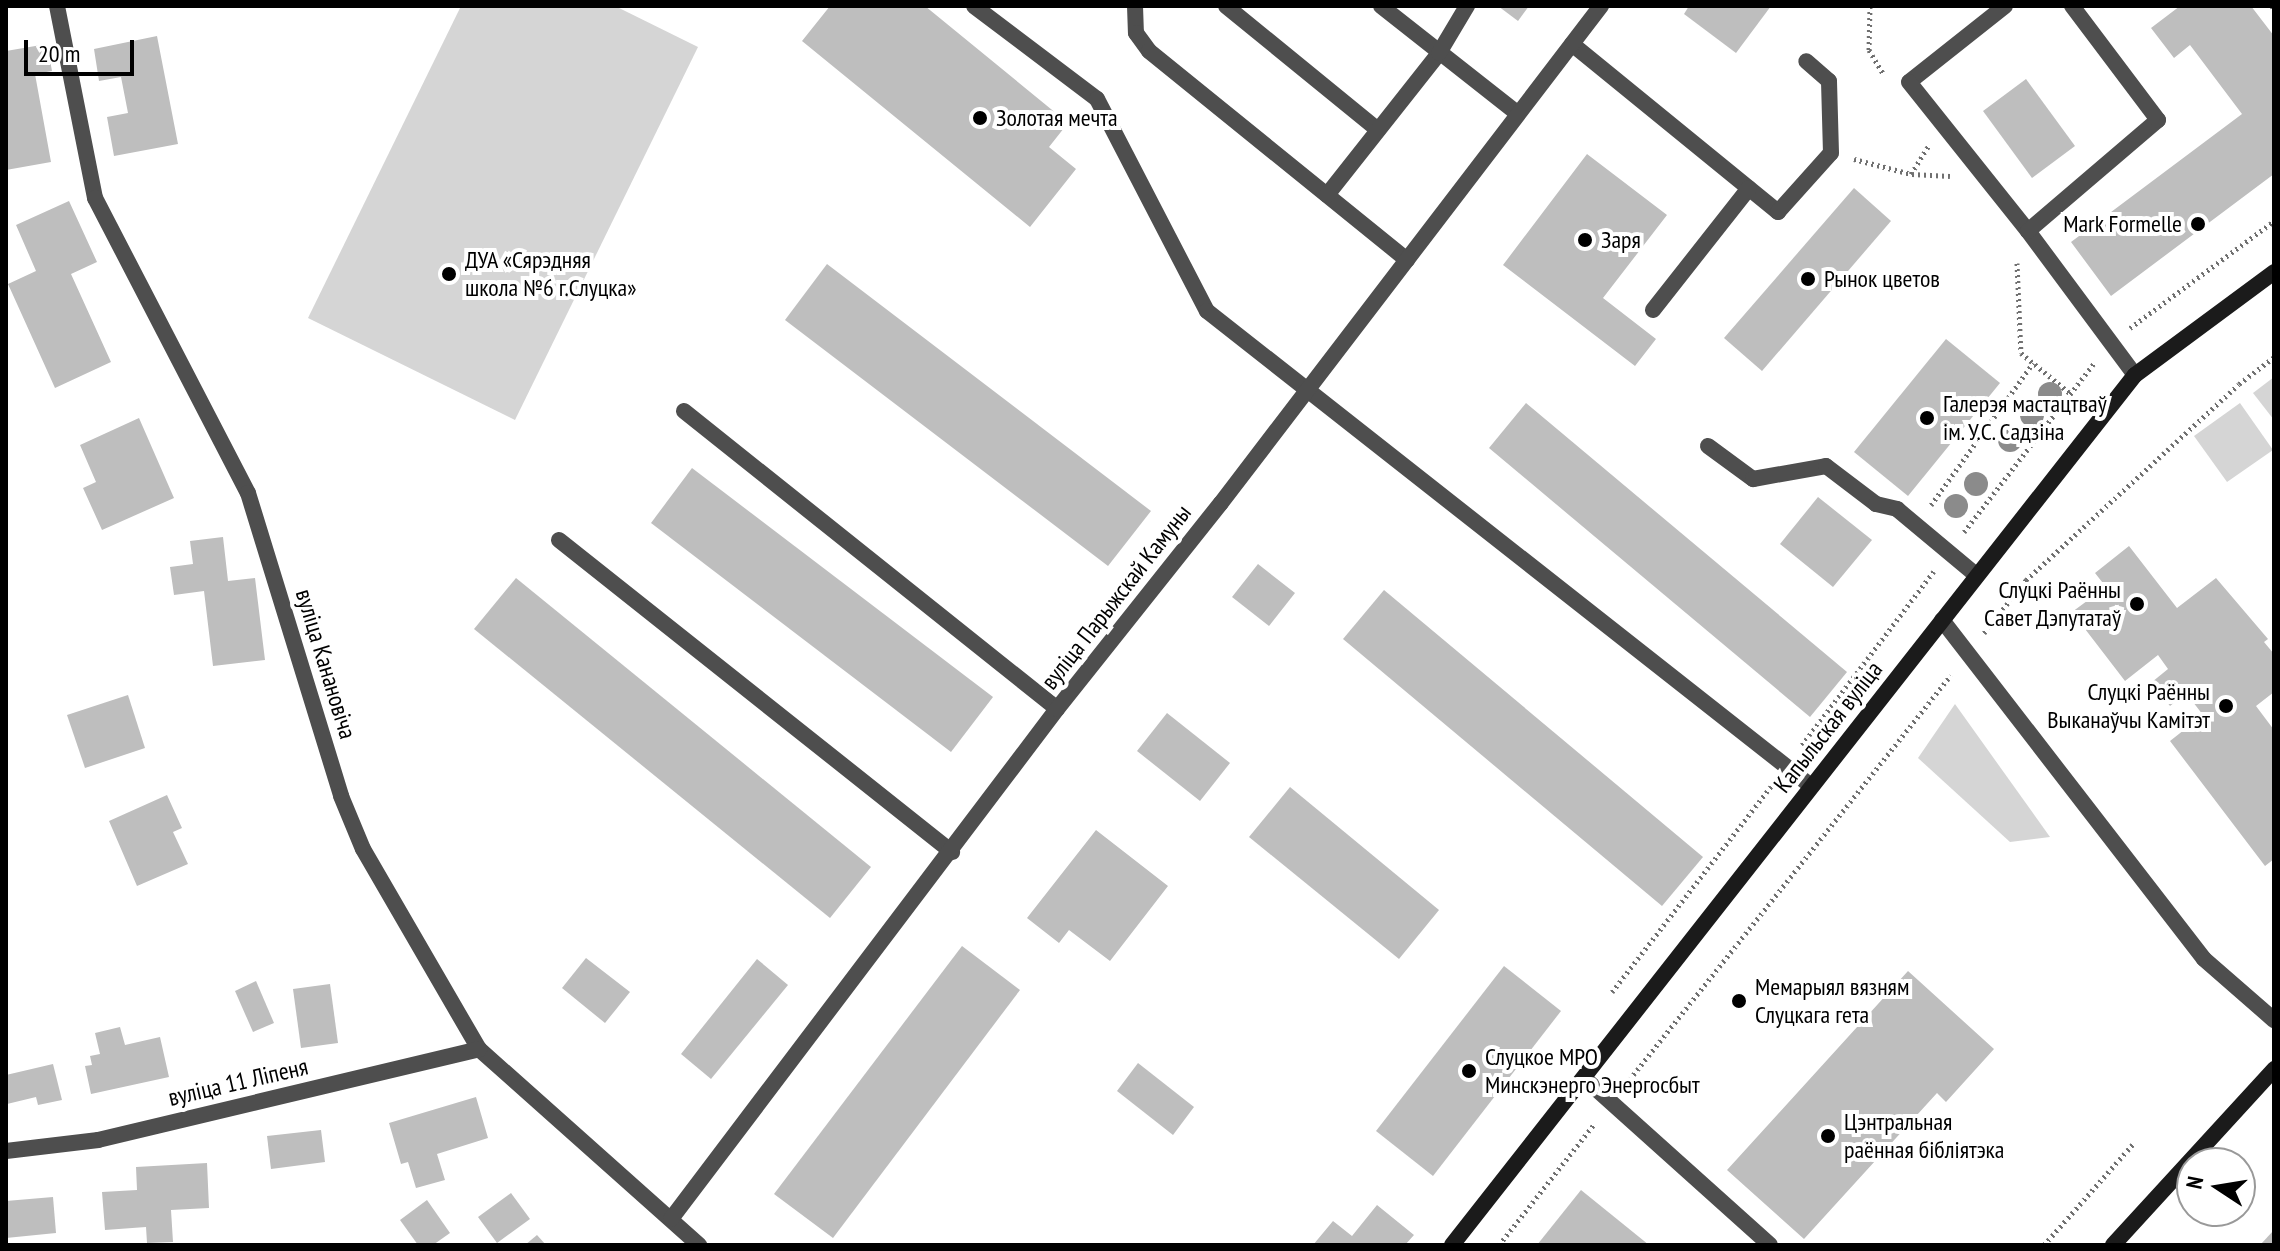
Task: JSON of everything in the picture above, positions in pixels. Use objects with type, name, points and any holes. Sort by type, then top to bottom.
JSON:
[{"type":"main road","name":"Капыльская вуліца","points":[[1452,1245],[2135,375],[2274,272]]},
{"type":"main road","points":[[2113,1245],[2274,1069]]},
{"type":"street","name":"вуліца Канановіча","points":[[57,6],[95,198],[248,493],[341,796],[363,849],[479,1049],[699,1245]]},
{"type":"street","points":[[974,6],[1097,99],[1207,311],[1309,388],[1811,786]]},
{"type":"street","points":[[1135,6],[1136,33],[1149,51],[1407,260]]},
{"type":"street","points":[[1226,6],[1378,130]]},
{"type":"street","points":[[1381,6],[1518,114]]},
{"type":"street","points":[[1327,195],[1439,53],[1467,6]]},
{"type":"street","name":"вуліца Парыжскай Камуны","points":[[671,1219],[952,852],[1057,709],[1309,388],[1601,6]]},
{"type":"street","points":[[2005,6],[1909,82],[2028,231],[2135,375]]},
{"type":"street","points":[[2028,231],[2158,120],[2072,6]]},
{"type":"street","points":[[1572,44],[1778,212],[1831,153],[1829,81],[1806,61]]},
{"type":"street","points":[[1653,310],[1749,188]]},
{"type":"street","points":[[684,411],[1057,709]]},
{"type":"street","points":[[1708,446],[1753,479],[1826,466],[1876,504],[1897,509],[1977,576]]},
{"type":"street","points":[[559,540],[952,852]]},
{"type":"street","points":[[1942,620],[2204,959],[2274,1020]]},
{"type":"street","name":"вуліца 11 Ліпеня","points":[[6,1151],[98,1140],[479,1049]]},
{"type":"street","points":[[1584,1078],[1770,1245]]},
{"type":"path","points":[[1911,174],[1932,141]]},
{"type":"path","points":[[1831,153],[1911,174],[1962,176]]},
{"type":"path","points":[[2028,231],[2017,241],[2021,353],[2071,394]]},
{"type":"path","points":[[1499,1245],[2026,580],[2239,384],[2274,357]]},
{"type":"path","points":[[1917,525],[2033,363]]},
{"type":"path","points":[[2044,1245],[2133,1144]]},
{"type":"shaded area","points":[[461,6],[615,6],[698,47],[515,420],[308,318]]},
{"type":"shaded area","points":[[2274,377],[2274,420],[2253,393]]},
{"type":"shaded area","points":[[2240,403],[2273,450],[2227,482],[2194,436]]},
{"type":"shaded area","points":[[1955,704],[2050,837],[2010,842],[1918,758]]},
{"type":"building","points":[[830,6],[925,6],[1068,123],[1049,147],[1076,169],[1030,227],[802,41]]},
{"type":"building","points":[[1498,6],[1529,6],[1518,21]]},
{"type":"building","points":[[1689,6],[1771,6],[1736,53],[1684,14]]},
{"type":"building","points":[[2180,6],[2251,6],[2274,36],[2274,174],[2111,296],[2071,242],[2242,114],[2190,45],[2174,58],[2151,28]]},
{"type":"building","points":[[157,36],[178,144],[114,156],[107,117],[128,113],[121,77],[99,81],[94,49]]},
{"type":"building","points":[[47,44],[52,71],[35,74],[51,162],[6,170],[6,51]]},
{"type":"building","points":[[2026,79],[2075,146],[2032,178],[1983,111]]},
{"type":"building","name":"Заря","points":[[1587,154],[1667,215],[1603,298],[1656,339],[1635,366],[1503,265]]},
{"type":"building","name":"Рынок цветов","points":[[1854,188],[1891,221],[1762,371],[1724,338]]},
{"type":"building","points":[[69,201],[97,262],[71,274],[111,362],[55,388],[8,284],[36,271],[16,225]]},
{"type":"building","points":[[827,264],[1151,511],[1108,566],[785,320]]},
{"type":"building","name":"Галерэя мастацтваў ім. У.С. Садзіна","points":[[1946,339],[2000,383],[1908,496],[1854,452]]},
{"type":"building","points":[[1526,403],[1847,672],[1810,717],[1489,448]]},
{"type":"building","points":[[139,418],[174,498],[102,530],[83,488],[96,482],[80,445]]},
{"type":"building","points":[[692,468],[993,697],[951,752],[651,523]]},
{"type":"building","points":[[1818,497],[1872,540],[1833,587],[1780,544]]},
{"type":"building","points":[[223,537],[228,581],[255,578],[265,660],[213,666],[204,591],[174,595],[170,567],[193,564],[190,541]]},
{"type":"building","name":"Слуцкі Раённы Выканаўчы Камітэт","points":[[2129,546],[2177,608],[2216,578],[2268,639],[2264,642],[2274,654],[2274,692],[2256,706],[2274,730],[2274,859],[2265,866],[2170,741],[2203,715],[2186,693],[2170,706],[2152,682],[2168,669],[2158,655],[2125,681],[2072,612],[2106,587],[2095,573]]},
{"type":"building","points":[[1258,564],[1295,593],[1269,626],[1232,597]]},
{"type":"building","points":[[516,578],[871,867],[830,918],[474,629]]},
{"type":"building","points":[[1384,590],[1703,857],[1662,906],[1343,639]]},
{"type":"building","points":[[128,695],[145,748],[85,768],[67,715]]},
{"type":"building","points":[[1167,713],[1230,763],[1200,801],[1137,751]]},
{"type":"building","points":[[1290,787],[1439,910],[1399,959],[1249,837]]},
{"type":"building","points":[[167,795],[182,828],[173,832],[188,864],[137,886],[109,821]]},
{"type":"building","points":[[1096,830],[1168,886],[1110,961],[1069,930],[1059,943],[1027,918]]},
{"type":"building","points":[[962,946],[1020,990],[833,1238],[774,1194]]},
{"type":"building","points":[[586,958],[630,992],[605,1023],[562,988]]},
{"type":"building","points":[[757,959],[788,985],[711,1079],[681,1054]]},
{"type":"building","name":"Слуцкое МРО Минскэнерго Энергосбыт","points":[[1504,966],[1561,1011],[1433,1176],[1376,1131]]},
{"type":"building","name":"Цэнтральная раённая бібліятэка","points":[[1908,971],[1994,1049],[1946,1102],[1937,1093],[1804,1239],[1727,1170]]},
{"type":"building","points":[[256,981],[274,1023],[253,1032],[235,991]]},
{"type":"building","points":[[330,984],[338,1043],[301,1048],[293,989]]},
{"type":"building","points":[[120,1027],[125,1045],[160,1037],[169,1077],[91,1094],[85,1066],[92,1065],[90,1056],[100,1054],[95,1033]]},
{"type":"building","points":[[1138,1063],[1194,1107],[1173,1135],[1117,1091]]},
{"type":"building","points":[[53,1064],[62,1100],[38,1105],[36,1097],[7,1104],[6,1075]]},
{"type":"building","points":[[476,1097],[488,1138],[437,1154],[445,1180],[416,1188],[408,1162],[401,1164],[389,1123]]},
{"type":"building","points":[[321,1130],[325,1162],[271,1169],[267,1136]]},
{"type":"building","points":[[207,1163],[209,1208],[171,1210],[173,1242],[147,1243],[146,1227],[105,1230],[102,1192],[137,1190],[136,1167]]},
{"type":"building","points":[[1581,1190],[1649,1245],[1537,1245]]},
{"type":"building","points":[[511,1193],[530,1219],[497,1243],[478,1217]]},
{"type":"building","points":[[53,1197],[56,1233],[6,1238],[6,1201]]},
{"type":"building","points":[[427,1200],[450,1233],[433,1245],[418,1245],[400,1220]]},
{"type":"building","points":[[1377,1205],[1414,1235],[1405,1245],[1313,1245],[1333,1221],[1352,1236]]},
{"type":"building","points":[[2274,1230],[2274,1245],[2260,1245]]},
{"type":"building","points":[[537,1235],[546,1245],[525,1245]]},
{"type":"place","name":"Золотая мечта","points":[[980,118]]},
{"type":"place","name":"Mark Formelle","points":[[2198,224]]},
{"type":"place","name":"Заря","points":[[1585,240]]},
{"type":"place","name":"ДУА «Сярэдняя школа №6 г.Слуцка»","points":[[449,274]]},
{"type":"place","name":"Рынок цветов","points":[[1808,279]]},
{"type":"place","name":"Галерэя мастацтваў ім. У.С. Садзіна","points":[[1927,418]]},
{"type":"place","name":"Слуцкі Раённы Савет Дэпутатаў","points":[[2137,604]]},
{"type":"place","name":"Слуцкі Раённы Выканаўчы Камітэт","points":[[2226,706]]},
{"type":"place","name":"Мемарыял вязням Слуцкага гета","points":[[1739,1001]]},
{"type":"place","name":"Слуцкое МРО Минскэнерго Энергосбыт","points":[[1469,1071]]},
{"type":"place","name":"Цэнтральная раённая бібліятэка","points":[[1828,1136]]}]
